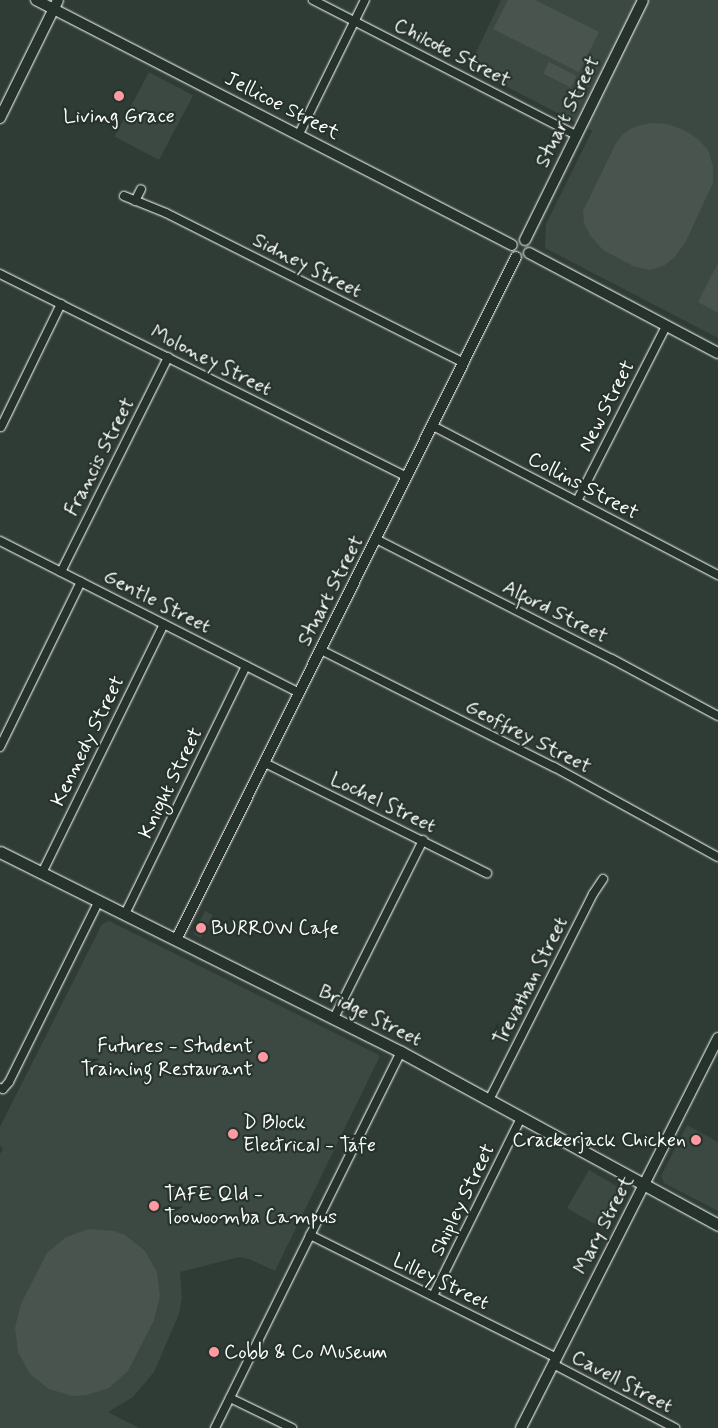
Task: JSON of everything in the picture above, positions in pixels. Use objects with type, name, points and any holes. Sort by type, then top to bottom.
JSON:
[{"type":"main road","name":"Bridge Street","points":[[0,852],[401,1052],[643,1186],[718,1225]]},
{"type":"street","name":"Jellicoe Street","points":[[36,0],[56,4],[512,245]]},
{"type":"street","name":"Chilcote Street","points":[[313,0],[576,135]]},
{"type":"street","points":[[299,134],[366,0]]},
{"type":"street","name":"Stuart Street","points":[[525,240],[643,0]]},
{"type":"street","points":[[0,118],[56,4]]},
{"type":"street","points":[[135,202],[141,189]]},
{"type":"street","name":"Sidney Street","points":[[124,196],[166,213],[464,363]]},
{"type":"street","points":[[516,240],[525,240],[529,244],[529,253],[525,257],[516,257],[512,253],[512,245],[516,240]]},
{"type":"street","points":[[529,253],[718,353]]},
{"type":"street","name":"Stuart Street","points":[[176,940],[516,257]]},
{"type":"street","name":"Moloney Street","points":[[0,274],[407,477]]},
{"type":"street","points":[[1,427],[61,304]]},
{"type":"street","name":"New Street","points":[[577,501],[666,326]]},
{"type":"street","name":"Francis Street","points":[[60,572],[168,357]]},
{"type":"street","name":"Collins Street","points":[[433,426],[718,575]]},
{"type":"street","name":"Alford Street","points":[[376,539],[612,659],[718,716]]},
{"type":"street","name":"Gentle Street","points":[[0,541],[300,693]]},
{"type":"street","points":[[0,747],[81,582]]},
{"type":"street","name":"Kennedy Street","points":[[42,873],[164,624]]},
{"type":"street","name":"Geoffrey Street","points":[[321,650],[554,767],[718,857]]},
{"type":"street","name":"Knight Street","points":[[125,914],[246,666]]},
{"type":"street","name":"Lochel Street","points":[[265,763],[487,873]]},
{"type":"street","points":[[334,1018],[423,840]]},
{"type":"street","name":"Trevathan Street","points":[[489,1100],[593,894],[603,879]]},
{"type":"street","points":[[1,1088],[9,1082],[99,901]]},
{"type":"street","name":"Mary Street","points":[[521,1428],[718,1038]]},
{"type":"street","points":[[214,1428],[401,1052]]},
{"type":"street","name":"Shipley Street","points":[[433,1296],[521,1118]]},
{"type":"street","name":"Lilley Street","points":[[310,1235],[433,1296],[555,1361]]},
{"type":"street","name":"Cavell Street","points":[[555,1361],[674,1428]]},
{"type":"street","points":[[230,1398],[292,1428]]},
{"type":"shaded area","points":[[501,0],[718,0],[718,338],[545,248],[546,224],[592,131],[469,67]]},
{"type":"shaded area","points":[[508,0],[535,0],[599,32],[579,72],[493,29]]},
{"type":"shaded area","points":[[549,62],[577,76],[571,88],[543,74]]},
{"type":"shaded area","points":[[149,72],[193,95],[159,160],[115,136]]},
{"type":"shaded area","points":[[651,123],[667,124],[684,130],[698,139],[708,150],[713,166],[713,183],[686,241],[675,257],[665,265],[650,270],[633,266],[603,250],[590,235],[584,223],[583,211],[616,143],[623,134],[634,127]]},
{"type":"shaded area","points":[[718,263],[718,313],[698,302]]},
{"type":"shaded area","points":[[205,911],[213,915],[201,938],[193,934]]},
{"type":"shaded area","name":"TAFE Qld - Toowoomba Campus","points":[[109,921],[379,1055],[379,1058],[275,1271],[249,1259],[239,1257],[180,1272],[182,1298],[179,1314],[154,1372],[133,1397],[108,1412],[139,1428],[0,1428],[0,1154],[3,1149],[0,1145],[0,1127],[102,924]]},
{"type":"shaded area","points":[[687,1125],[718,1142],[718,1211],[664,1183],[661,1176]]},
{"type":"shaded area","points":[[589,1170],[626,1192],[604,1230],[567,1208]]},
{"type":"shaded area","points":[[89,1229],[114,1231],[125,1235],[145,1251],[157,1272],[160,1296],[154,1320],[128,1371],[109,1388],[86,1395],[73,1396],[49,1389],[30,1374],[18,1352],[15,1328],[21,1304],[47,1253],[66,1237]]},
{"type":"place","name":"Living Grace","points":[[119,96]]},
{"type":"place","name":"BURROW Cafe","points":[[201,928]]},
{"type":"place","name":"Futures - Student Training Restaurant","points":[[263,1057]]},
{"type":"place","name":"D Block Electrical - Tafe","points":[[233,1134]]},
{"type":"place","name":"Crackerjack Chicken","points":[[696,1140]]},
{"type":"place","name":"TAFE Qld - Toowoomba Campus","points":[[154,1206]]},
{"type":"place","name":"Cobb & Co Museum","points":[[214,1352]]}]
